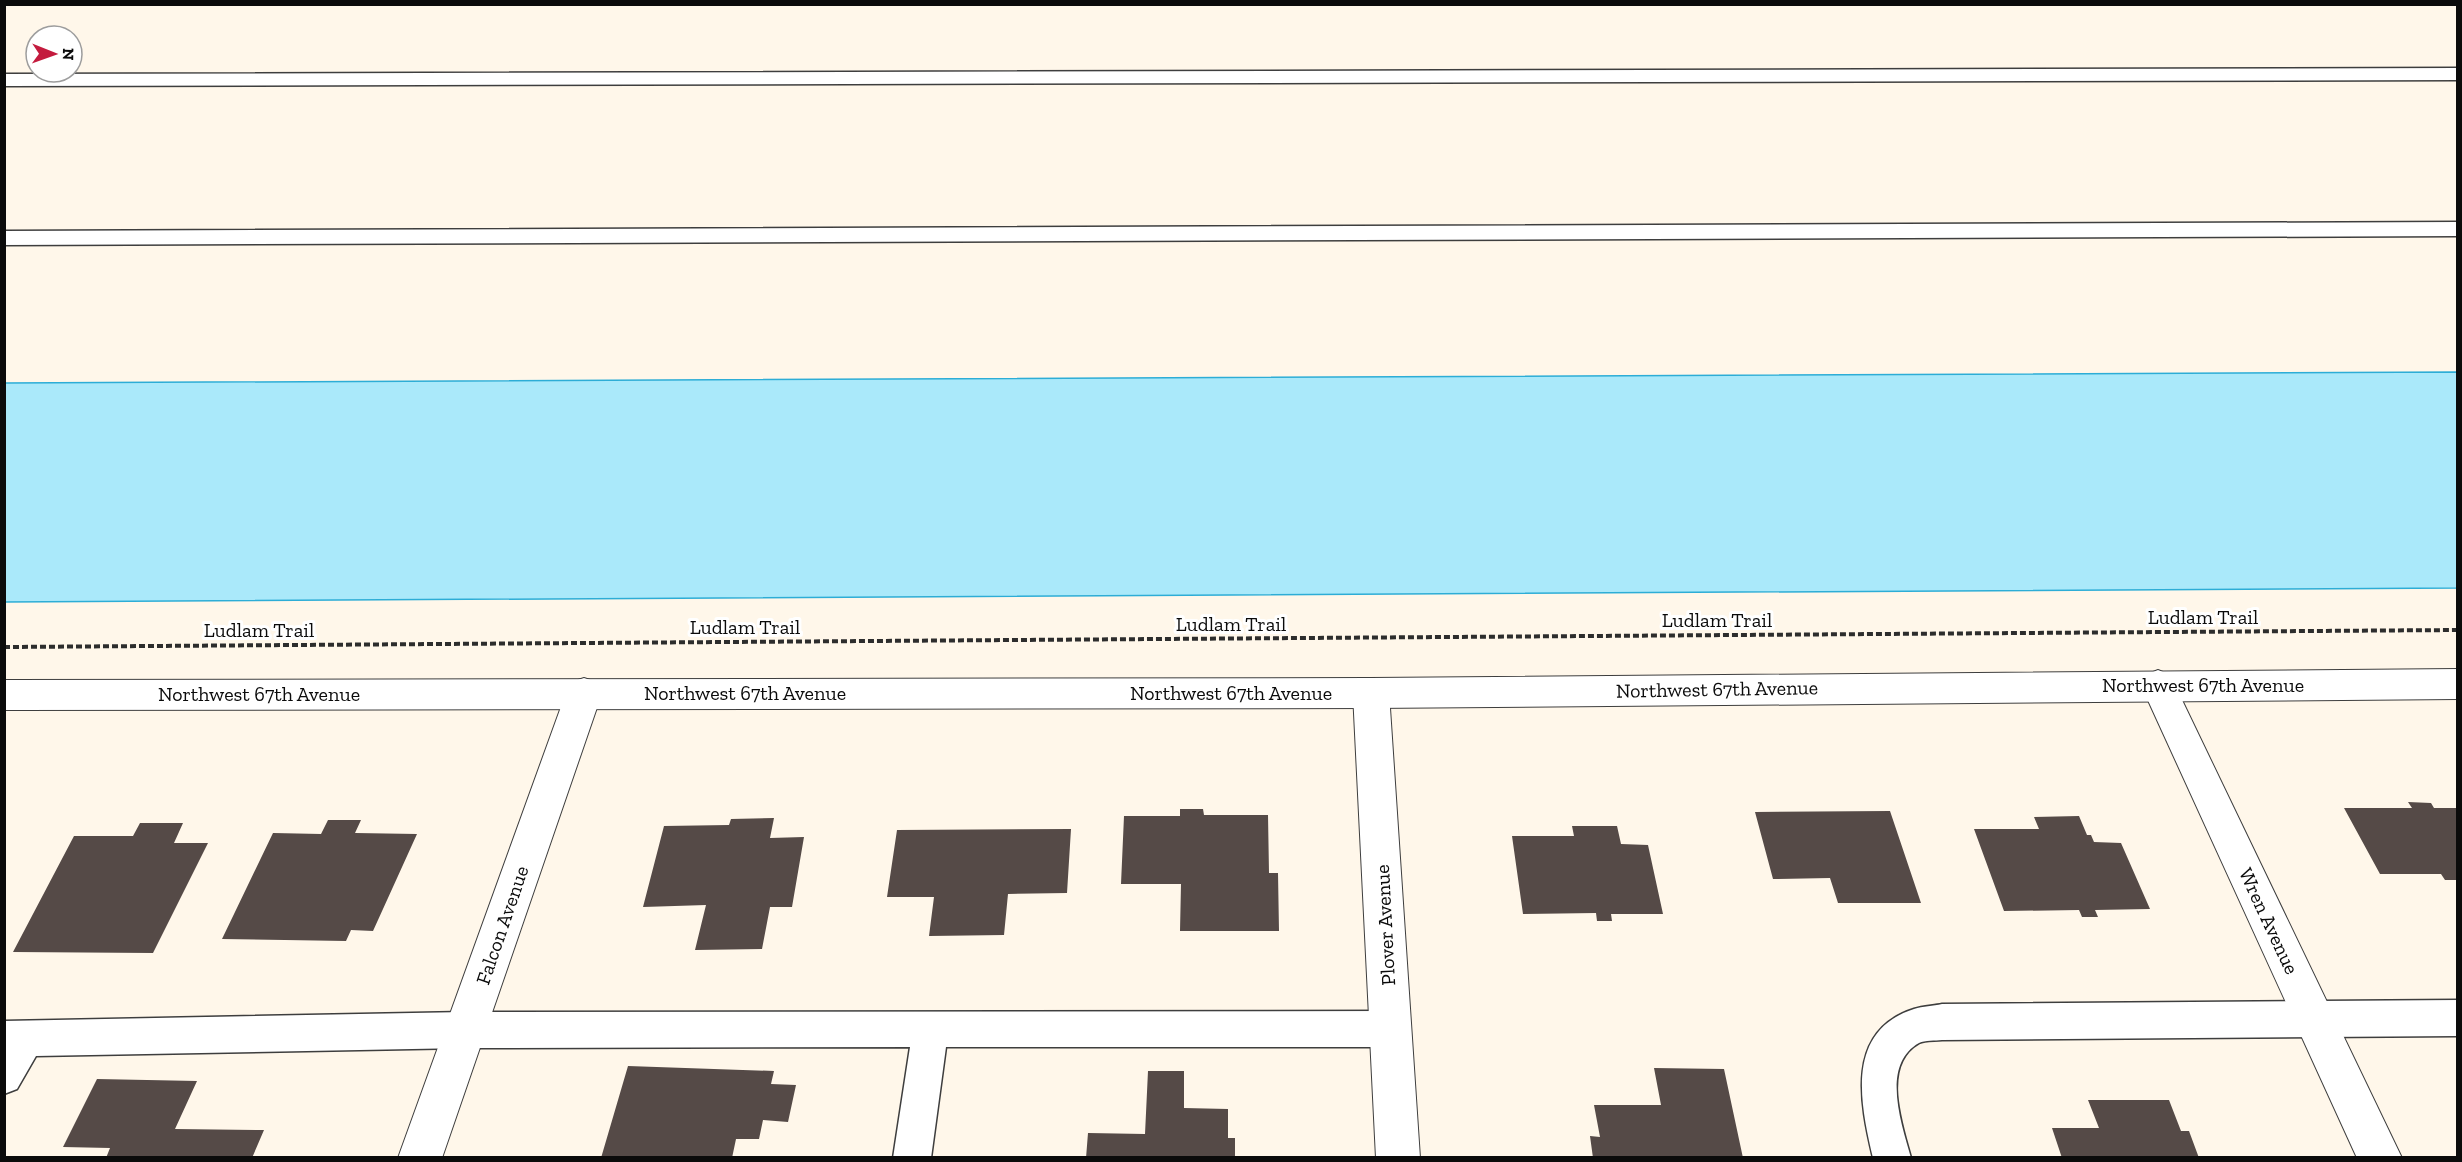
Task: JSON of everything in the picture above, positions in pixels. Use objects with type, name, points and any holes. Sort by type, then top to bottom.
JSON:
[{"type":"street","name":"Northwest 67th Avenue","points":[[4,695],[1371,693],[2457,684]]},
{"type":"street","name":"Wren Avenue","points":[[2158,685],[2380,1158]]},
{"type":"street","name":"Falcon Avenue","points":[[420,1158],[584,693]]},
{"type":"street","name":"Plover Avenue","points":[[1371,693],[1398,1158]]},
{"type":"lane","points":[[4,80],[2457,74]]},
{"type":"lane","points":[[4,238],[2457,229]]},
{"type":"lane","points":[[1893,1158],[1880,1109],[1878,1067],[1890,1045],[1911,1027],[1942,1022],[2457,1018]]},
{"type":"lane","points":[[912,1158],[930,1029]]},
{"type":"lane","points":[[4,1076],[15,1039],[465,1030],[1391,1029]]},
{"type":"path","name":"Ludlam Trail","points":[[4,647],[2457,630]]},
{"type":"water","points":[[2457,372],[2457,588],[5,602],[5,383]]},
{"type":"building","points":[[2408,802],[2431,803],[2434,808],[2458,808],[2458,880],[2445,880],[2441,874],[2380,874],[2344,808],[2412,808]]},
{"type":"building","points":[[1180,809],[1203,809],[1204,815],[1268,815],[1269,873],[1278,873],[1279,931],[1180,931],[1181,884],[1121,884],[1124,816],[1180,816]]},
{"type":"building","points":[[1890,811],[1921,903],[1838,903],[1830,878],[1773,879],[1755,812]]},
{"type":"building","points":[[2079,816],[2087,835],[2091,835],[2094,842],[2121,843],[2150,909],[2095,910],[2098,917],[2082,917],[2079,910],[2004,911],[1974,829],[2039,829],[2034,817]]},
{"type":"building","points":[[774,818],[770,838],[804,837],[792,907],[770,907],[762,949],[695,950],[706,905],[643,907],[664,826],[729,825],[731,819]]},
{"type":"building","points":[[328,820],[361,820],[355,833],[417,834],[373,931],[351,930],[346,941],[222,939],[273,833],[321,834]]},
{"type":"building","points":[[140,823],[183,823],[174,843],[208,843],[153,953],[13,952],[74,836],[133,836]]},
{"type":"building","points":[[1572,826],[1617,826],[1621,844],[1648,845],[1663,914],[1611,914],[1612,921],[1597,921],[1596,913],[1523,914],[1512,836],[1574,836]]},
{"type":"building","points":[[1071,829],[1067,893],[1008,894],[1004,935],[929,936],[934,897],[887,897],[897,830]]},
{"type":"building","points":[[628,1066],[774,1071],[771,1084],[796,1085],[788,1122],[763,1120],[759,1139],[736,1139],[732,1158],[601,1158]]},
{"type":"building","points":[[1654,1068],[1724,1069],[1743,1158],[1593,1158],[1590,1136],[1600,1137],[1594,1105],[1661,1105]]},
{"type":"building","points":[[1148,1071],[1184,1071],[1184,1108],[1228,1109],[1228,1138],[1235,1138],[1235,1158],[1086,1158],[1088,1133],[1145,1134]]},
{"type":"building","points":[[97,1079],[197,1081],[175,1129],[264,1130],[252,1158],[106,1158],[110,1148],[63,1147]]},
{"type":"building","points":[[2088,1100],[2169,1100],[2181,1131],[2189,1131],[2199,1158],[2062,1158],[2052,1128],[2099,1128]]}]
